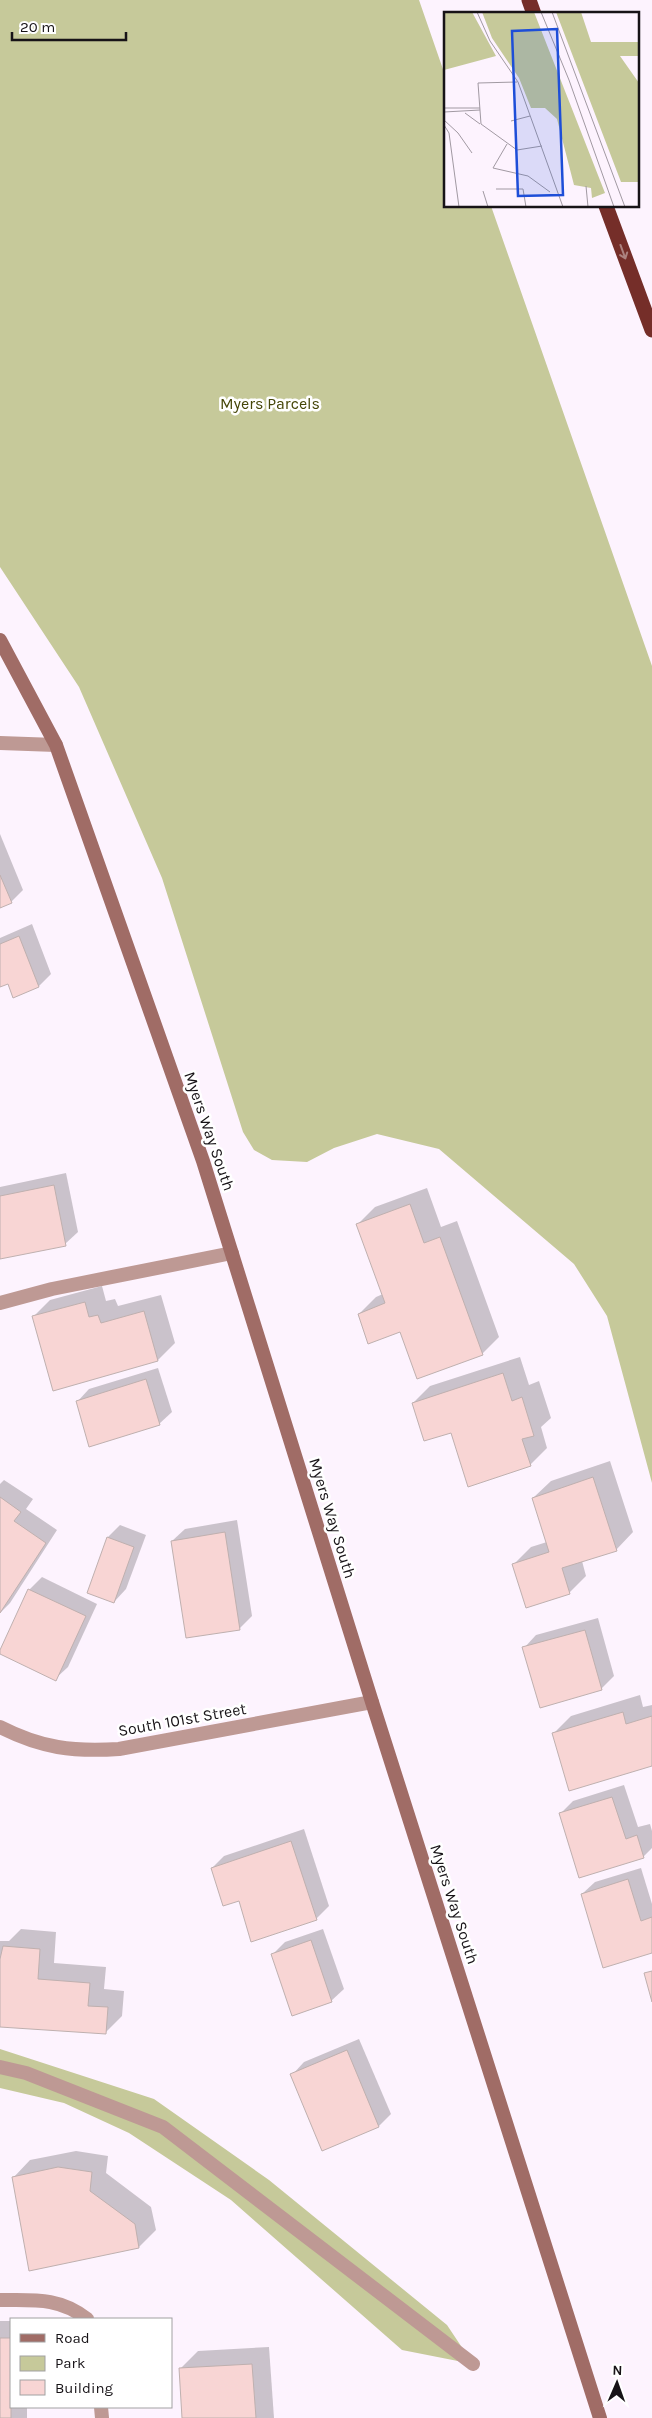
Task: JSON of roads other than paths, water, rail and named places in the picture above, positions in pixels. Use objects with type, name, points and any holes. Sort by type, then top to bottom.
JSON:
[{"type":"highway","points":[[529,0],[533,12]]},
{"type":"highway","points":[[607,208],[652,330]]},
{"type":"main road","name":"Myers Way South","points":[[0,640],[56,745],[203,1161],[372,1702],[600,2418]]},
{"type":"street","points":[[0,743],[56,745]]},
{"type":"street","points":[[0,1302],[52,1289],[232,1253]]},
{"type":"street","name":"South 101st Street","points":[[0,1727],[18,1737],[47,1746],[84,1752],[119,1749],[372,1702]]},
{"type":"street","points":[[0,2067],[26,2073],[163,2128],[473,2364]]},
{"type":"street","points":[[0,2300],[49,2300],[74,2308],[86,2318]]},
{"type":"park label","name":"Myers Parcels","points":[[270,403]]}]
